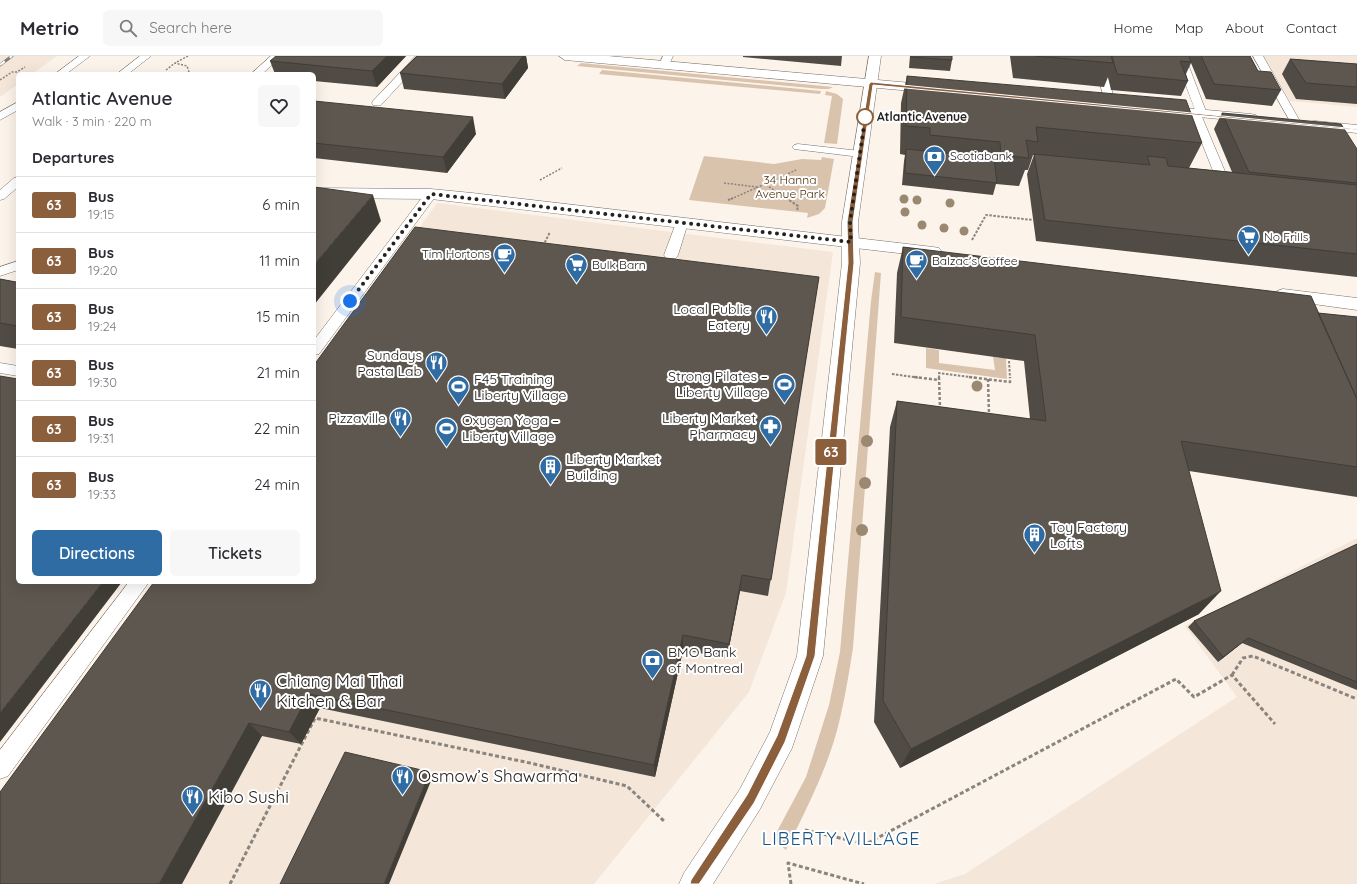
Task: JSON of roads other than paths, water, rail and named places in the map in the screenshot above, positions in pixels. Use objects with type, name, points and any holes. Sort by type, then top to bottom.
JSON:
[{"type":"street","points":[[565,56],[666,60],[871,84],[946,90]]},
{"type":"street","points":[[695,884],[750,799],[782,738],[810,656],[851,263],[850,222],[875,56]]},
{"type":"street","points":[[1095,104],[1126,106]]},
{"type":"street","points":[[1150,109],[1265,120]]},
{"type":"street","points":[[1281,122],[1357,129]]},
{"type":"street","points":[[316,193],[431,194],[946,253]]},
{"type":"street","points":[[1270,293],[1357,304]]},
{"type":"lane","points":[[63,72],[85,56]]},
{"type":"lane","points":[[125,72],[146,56]]},
{"type":"lane","points":[[258,72],[278,56]]},
{"type":"lane","points":[[377,103],[421,56]]},
{"type":"lane","points":[[1097,56],[1110,105]]},
{"type":"lane","points":[[1180,56],[1198,113],[1227,191],[1242,192]]},
{"type":"lane","points":[[1258,56],[1296,123]]},
{"type":"lane","points":[[0,118],[16,106]]},
{"type":"lane","points":[[798,147],[860,154]]},
{"type":"lane","points":[[0,196],[16,183]]},
{"type":"lane","points":[[316,347],[431,194]]},
{"type":"lane","points":[[671,255],[682,223]]},
{"type":"lane","points":[[0,272],[16,266]]},
{"type":"lane","points":[[0,368],[16,372]]},
{"type":"lane","points":[[0,768],[138,584]]},
{"type":"railway","points":[[0,65],[12,56]]},
{"type":"place","name":"Atlantic Avenue","points":[[865,117]]},
{"type":"place","name":"Scotiabank","points":[[935,176]]},
{"type":"place","name":"No Frills","points":[[1249,256]]},
{"type":"place","name":"Tim Hortons","points":[[505,274]]},
{"type":"place","name":"Balzac's Coffee","points":[[917,280]]},
{"type":"place","name":"Bulk Barn","points":[[576,284]]},
{"type":"place","name":"Local Public Eatery","points":[[766,336]]},
{"type":"place","name":"Sundays Pasta Lab","points":[[437,382]]},
{"type":"place","name":"Strong Pilates – Liberty Village","points":[[784,404]]},
{"type":"place","name":"F45 Training Liberty Village","points":[[459,406]]},
{"type":"place","name":"Pizzaville","points":[[401,438]]},
{"type":"place","name":"Liberty Market Pharmacy","points":[[771,446]]},
{"type":"place","name":"Oxygen Yoga – Liberty Village","points":[[447,448]]},
{"type":"place","name":"Liberty Market Building","points":[[550,486]]},
{"type":"place","name":"Toy Factory Lofts","points":[[1034,554]]},
{"type":"place","name":"BMO Bank of Montreal","points":[[652,680]]},
{"type":"place","name":"Chiang Mai Thai Kitchen & Bar","points":[[260,710]]},
{"type":"place","name":"Osmow’s Shawarma","points":[[402,796]]},
{"type":"place","name":"Kibo Sushi","points":[[192,816]]},
{"type":"district","name":"LIBERTY VILLAGE","points":[[841,839]]},
{"type":"park label","name":"34 Hanna Avenue Park","points":[[790,187]]}]
